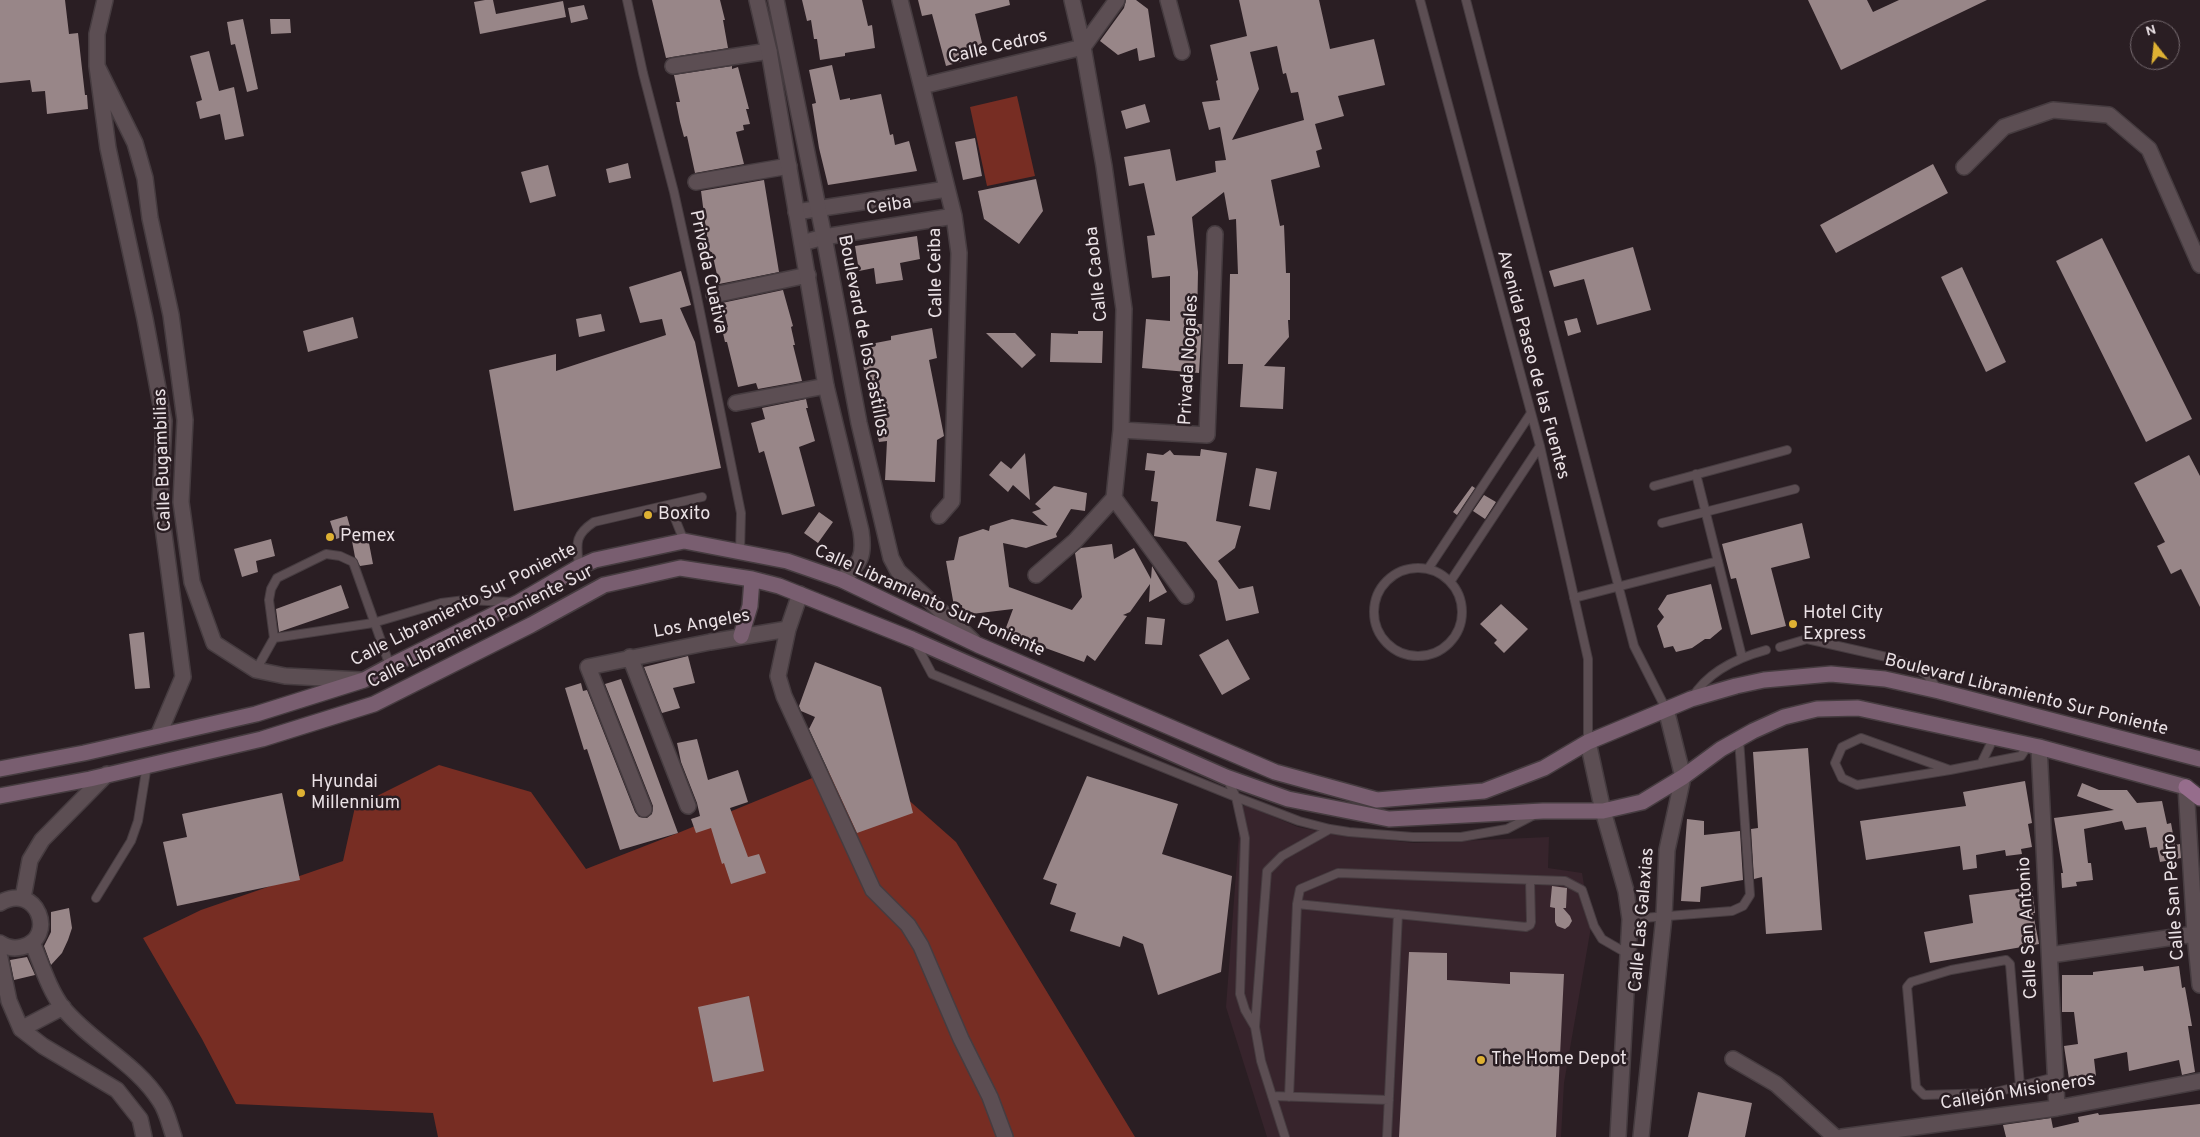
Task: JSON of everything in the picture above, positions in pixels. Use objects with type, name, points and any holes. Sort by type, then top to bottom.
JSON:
[{"type":"main road","name":"Calle Libramiento Sur Poniente","points":[[0,769],[256,714],[364,680],[519,602],[594,560],[684,541],[787,561],[842,580],[978,645],[1275,772],[1377,800],[1484,791],[1544,768],[1588,742],[1666,709]]},
{"type":"main road","name":"Calle Libramiento Poniente Sur","points":[[0,796],[262,739],[374,704],[531,625],[604,585],[680,568],[752,579],[779,586],[912,639],[1226,777],[1288,799],[1389,819],[1543,811],[1603,811],[1642,802],[1683,777]]},
{"type":"main road","points":[[741,636],[750,606],[752,579]]},
{"type":"main road","name":"Boulevard Libramiento Sur Poniente","points":[[1666,709],[1691,700],[1764,680],[1831,674],[1885,679],[1939,691],[2200,759]]},
{"type":"main road","points":[[1683,777],[1739,739],[1784,717],[1817,709],[1858,708],[2034,746],[2193,789],[2194,802]]},
{"type":"street","points":[[757,0],[769,51],[826,386],[864,548],[859,561],[842,580]]},
{"type":"street","name":"Boulevard de los Castillos","points":[[776,0],[859,423],[891,558],[898,571],[978,645]]},
{"type":"street","name":"Calle Ceiba","points":[[900,0],[954,216],[959,253],[952,501],[940,516]]},
{"type":"street","name":"Calle Caoba","points":[[1072,0],[1083,47],[1104,166],[1124,309],[1121,430],[1114,498]]},
{"type":"street","points":[[1083,47],[1117,0]]},
{"type":"street","points":[[1168,0],[1182,52]]},
{"type":"street","name":"Calle Bugambilias","points":[[103,3],[97,34],[97,66],[108,148],[145,319],[164,422],[160,504],[183,677],[158,736]]},
{"type":"street","name":"Calle Cedros","points":[[922,86],[1083,47]]},
{"type":"street","points":[[673,66],[769,51]]},
{"type":"street","name":"Calle Bugambilias","points":[[97,66],[135,143],[145,178],[150,218],[171,314],[185,420],[181,502],[192,582],[214,643],[256,670],[284,676],[364,680]]},
{"type":"street","points":[[1964,167],[2004,127],[2053,110],[2109,115],[2149,149],[2200,264]]},
{"type":"street","points":[[696,182],[789,166]]},
{"type":"street","points":[[796,212],[947,189]]},
{"type":"street","name":"Ceiba","points":[[802,243],[824,237],[954,216]]},
{"type":"street","name":"Privada Nogales","points":[[1121,430],[1207,435],[1215,234]]},
{"type":"street","points":[[714,296],[808,275]]},
{"type":"street","points":[[736,403],[826,386]]},
{"type":"street","points":[[164,422],[185,420]]},
{"type":"street","points":[[1036,575],[1075,541],[1114,498],[1186,596]]},
{"type":"street","points":[[800,594],[788,628],[778,676],[784,696],[873,890],[908,925],[921,946],[961,1039],[990,1097],[1005,1137]]},
{"type":"street","name":"Los Angeles","points":[[644,809],[588,667],[630,657],[788,628]]},
{"type":"street","points":[[630,657],[688,806]]},
{"type":"street","name":"Calle Las Galaxias","points":[[1641,1137],[1664,916],[1667,850],[1683,777],[1666,709]]},
{"type":"street","name":"Calle Las Galaxias","points":[[1588,742],[1603,811],[1626,891],[1630,919],[1618,1137]]},
{"type":"street","name":"Calle San Antonio","points":[[2034,746],[2050,955],[2057,1108]]},
{"type":"street","points":[[23,898],[30,860],[42,840],[107,774]]},
{"type":"street","name":"Calle San Pedro","points":[[2194,802],[2195,934],[2200,985]]},
{"type":"street","points":[[0,902],[12,898],[23,898],[35,907],[41,921],[37,936],[32,942],[18,948],[10,948],[0,943]]},
{"type":"street","points":[[2050,955],[2195,934]]},
{"type":"street","points":[[32,942],[52,989],[63,1007],[92,1036],[137,1073],[161,1102],[174,1137]]},
{"type":"street","points":[[0,958],[9,1001],[21,1029],[43,1046],[117,1090],[140,1119],[144,1137]]},
{"type":"street","points":[[21,1029],[63,1007]]},
{"type":"street","points":[[1733,1059],[1776,1084],[1835,1137]]},
{"type":"street","points":[[117,1090],[137,1073]]},
{"type":"street","name":"Callejón Misioneros","points":[[1842,1137],[2057,1108],[2200,1081]]},
{"type":"street","points":[[140,1119],[161,1102]]},
{"type":"lane","name":"Privada Cuativa","points":[[627,0],[643,73],[674,192],[696,292],[741,513],[740,552]]},
{"type":"lane","name":"Avenida Paseo de las Fuentes","points":[[1420,0],[1540,446],[1588,659],[1588,742]]},
{"type":"lane","name":"Avenida Paseo de las Fuentes","points":[[1466,0],[1634,646],[1666,709]]},
{"type":"lane","points":[[1428,569],[1531,413]]},
{"type":"lane","points":[[1450,582],[1540,446]]},
{"type":"lane","points":[[1654,486],[1787,450]]},
{"type":"lane","points":[[1696,474],[1742,657]]},
{"type":"lane","points":[[1662,524],[1796,488]]},
{"type":"lane","points":[[579,567],[576,541],[583,529],[594,522],[670,506],[702,497]]},
{"type":"lane","points":[[670,506],[684,541]]},
{"type":"lane","points":[[256,670],[274,638],[269,600],[271,589],[277,578],[326,554],[340,556],[353,562],[361,581],[373,623],[390,666]]},
{"type":"lane","points":[[1574,598],[1718,560]]},
{"type":"lane","points":[[1413,568],[1428,569],[1438,572],[1450,582],[1462,604],[1462,619],[1454,639],[1442,650],[1426,656],[1410,656],[1397,652],[1384,642],[1376,629],[1374,605],[1379,590],[1389,578],[1413,568]]},
{"type":"lane","points":[[274,638],[373,623],[441,603],[465,600],[519,602]]},
{"type":"lane","points":[[912,639],[932,674],[1284,816],[1330,829],[1413,837],[1461,837],[1508,829],[1543,811]]},
{"type":"lane","points":[[1780,647],[1807,640],[1891,658],[1913,666],[1927,675],[1939,691]]},
{"type":"lane","points":[[1691,700],[1703,681],[1742,657],[1766,650]]},
{"type":"lane","points":[[1982,764],[1994,737]]},
{"type":"lane","points":[[1950,770],[1861,738],[1842,747],[1835,763],[1842,778],[1857,785],[1950,770],[2021,756],[2034,746]]},
{"type":"lane","points":[[1630,919],[1732,911],[1743,906],[1750,896],[1739,739]]},
{"type":"lane","points":[[96,898],[131,841],[138,821],[147,765]]},
{"type":"lane","points":[[1226,777],[1236,797],[1245,838],[1240,994],[1245,1010],[1255,1027]]},
{"type":"lane","points":[[1285,1137],[1261,1061],[1255,1027],[1266,871],[1282,856],[1330,829]]},
{"type":"lane","points":[[1289,1097],[1297,904],[1300,889],[1338,873],[1565,881],[1582,890],[1594,926],[1602,939],[1628,954]]},
{"type":"lane","points":[[1297,904],[1526,927],[1531,922],[1530,880]]},
{"type":"lane","points":[[1387,1137],[1398,914]]},
{"type":"lane","points":[[2020,1086],[2010,964],[2006,960],[1950,970],[1911,982],[1907,987],[1916,1087],[1924,1095],[1992,1093],[2020,1086],[2055,1077]]},
{"type":"lane","points":[[1272,1096],[1389,1100]]},
{"type":"shaded area","points":[[1017,96],[1035,176],[987,186],[970,107]]},
{"type":"shaded area","points":[[861,758],[956,842],[1135,1137],[438,1137],[433,1113],[236,1104],[202,1039],[143,938],[201,910],[343,861],[355,807],[439,765],[531,792],[586,869]]},
{"type":"shaded area","points":[[1241,806],[1248,806],[1298,827],[1332,834],[1414,843],[1549,837],[1548,868],[1582,873],[1591,927],[1564,1083],[1561,1137],[1267,1137],[1226,1007]]},
{"type":"building","points":[[0,0],[65,0],[69,34],[78,33],[88,109],[47,114],[45,91],[32,92],[30,80],[0,83]]},
{"type":"building","points":[[493,0],[496,14],[563,1],[566,17],[480,34],[474,2]]},
{"type":"building","points":[[652,0],[720,0],[725,20],[723,20],[728,48],[666,58]]},
{"type":"building","points":[[802,0],[862,0],[868,26],[872,25],[875,48],[845,53],[845,56],[820,60],[817,39],[814,39],[811,20],[807,21]]},
{"type":"building","points":[[918,0],[1009,0],[1010,5],[975,14],[985,55],[946,66],[932,14],[922,16]]},
{"type":"building","points":[[1126,0],[1136,0],[1148,9],[1155,57],[1139,61],[1137,48],[1118,55],[1100,41],[1124,8]]},
{"type":"building","points":[[1239,0],[1319,0],[1330,49],[1374,39],[1385,85],[1338,96],[1344,116],[1315,124],[1322,149],[1316,151],[1320,167],[1271,180],[1280,226],[1284,225],[1286,273],[1290,273],[1290,320],[1288,320],[1289,337],[1264,366],[1285,367],[1283,409],[1240,407],[1243,364],[1228,364],[1230,274],[1238,274],[1236,219],[1229,220],[1224,192],[1192,217],[1198,272],[1197,324],[1202,324],[1199,373],[1142,368],[1146,319],[1170,321],[1170,276],[1152,278],[1147,236],[1155,235],[1144,183],[1129,186],[1124,157],[1170,149],[1176,181],[1216,172],[1215,161],[1226,160],[1220,127],[1209,130],[1202,102],[1220,100],[1216,81],[1218,80],[1210,45],[1247,36]],"holes":[[[1277,46],[1283,74],[1286,73],[1291,93],[1298,92],[1304,120],[1232,140],[1259,89],[1250,52]]]},
{"type":"building","points":[[1808,0],[1867,0],[1873,12],[1899,0],[1987,0],[1841,70]]},
{"type":"building","points":[[584,5],[588,19],[571,23],[568,8]]},
{"type":"building","points":[[243,19],[258,89],[247,92],[235,44],[231,45],[227,22]]},
{"type":"building","points":[[270,19],[290,19],[291,33],[271,34]]},
{"type":"building","points":[[209,51],[219,91],[234,87],[244,136],[225,140],[220,114],[200,119],[196,102],[202,100],[190,56]]},
{"type":"building","points":[[832,65],[840,100],[881,94],[890,135],[893,134],[895,145],[909,141],[917,171],[828,185],[819,148],[812,104],[816,103],[809,70]]},
{"type":"building","points":[[732,66],[732,69],[738,67],[749,109],[746,109],[750,124],[743,125],[744,130],[736,132],[744,164],[695,173],[687,136],[684,137],[680,122],[676,102],[680,102],[674,75]]},
{"type":"building","points":[[1145,104],[1150,122],[1126,129],[1121,111]]},
{"type":"building","points":[[975,138],[982,176],[963,180],[955,142]]},
{"type":"building","points":[[628,163],[631,178],[609,183],[606,169]]},
{"type":"building","points":[[1933,164],[1948,193],[1836,253],[1820,225]]},
{"type":"building","points":[[548,165],[556,196],[530,203],[521,172]]},
{"type":"building","points":[[1036,179],[1043,211],[1019,244],[984,219],[978,191]]},
{"type":"building","points":[[764,180],[779,272],[719,284],[712,252],[709,253],[701,191]]},
{"type":"building","points":[[917,236],[920,259],[900,263],[903,280],[876,284],[874,268],[859,271],[855,246]]},
{"type":"building","points":[[2102,238],[2192,419],[2146,442],[2056,261]]},
{"type":"building","points":[[1633,247],[1651,310],[1597,325],[1584,279],[1554,287],[1549,271]]},
{"type":"building","points":[[1962,267],[2006,362],[1986,372],[1941,277]]},
{"type":"building","points":[[681,271],[691,305],[680,308],[695,342],[721,468],[514,511],[489,370],[556,354],[556,371],[666,335],[662,319],[640,323],[629,287]]},
{"type":"building","points":[[783,290],[793,326],[791,327],[795,345],[793,345],[802,381],[758,389],[756,383],[738,387],[722,329],[728,327],[722,303]]},
{"type":"building","points":[[601,314],[605,331],[579,337],[576,319]]},
{"type":"building","points":[[353,317],[358,338],[308,352],[303,331]]},
{"type":"building","points":[[1577,318],[1581,332],[1568,336],[1564,321]]},
{"type":"building","points":[[932,328],[937,358],[929,360],[944,436],[937,440],[935,482],[885,480],[887,441],[879,442],[873,416],[877,415],[866,370],[864,370],[860,346],[891,340],[891,336]]},
{"type":"building","points":[[1078,331],[1103,331],[1102,363],[1050,362],[1051,333],[1078,334]]},
{"type":"building","points":[[986,333],[1015,333],[1036,355],[1022,368]]},
{"type":"building","points":[[806,399],[808,408],[806,408],[815,441],[799,447],[815,506],[782,515],[764,451],[759,453],[751,423],[765,419],[762,408]]},
{"type":"building","points":[[1201,449],[1227,453],[1216,521],[1241,526],[1235,548],[1218,561],[1239,589],[1253,586],[1259,613],[1226,621],[1217,581],[1186,542],[1154,536],[1158,502],[1151,501],[1155,471],[1145,470],[1147,453],[1163,455],[1170,450],[1174,455],[1200,456]]},
{"type":"building","points":[[1025,453],[1030,500],[1013,485],[1008,492],[989,475],[1001,461],[1011,469]]},
{"type":"building","points":[[2189,455],[2200,476],[2200,607],[2181,569],[2171,574],[2157,546],[2165,542],[2134,483]]},
{"type":"building","points":[[1256,468],[1277,472],[1270,510],[1249,506]]},
{"type":"building","points":[[1054,486],[1087,493],[1085,511],[1071,509],[1056,534],[1057,537],[1026,548],[1003,543],[1009,587],[1072,610],[1082,597],[1075,553],[1081,548],[1112,544],[1114,559],[1134,548],[1151,579],[1152,566],[1167,592],[1149,602],[1150,584],[1130,612],[1123,615],[1127,616],[1095,661],[1087,655],[1084,662],[1004,633],[1013,609],[963,615],[962,605],[954,606],[946,561],[954,560],[959,537],[983,529],[989,531],[990,526],[1012,519],[1048,526],[1032,512],[1041,509],[1035,504]]},
{"type":"building","points":[[1472,486],[1475,488],[1457,515],[1453,512]]},
{"type":"building","points":[[1484,495],[1496,502],[1485,519],[1473,511]]},
{"type":"building","points":[[819,512],[833,522],[818,543],[804,533]]},
{"type":"building","points":[[347,516],[352,534],[336,539],[330,521]]},
{"type":"building","points":[[1802,523],[1810,558],[1771,568],[1786,626],[1751,635],[1736,578],[1731,579],[1722,544]]},
{"type":"building","points":[[368,538],[373,564],[360,566],[355,557],[352,541]]},
{"type":"building","points":[[271,539],[275,556],[256,561],[258,572],[242,577],[234,549]]},
{"type":"building","points":[[1711,584],[1722,629],[1710,639],[1705,639],[1692,648],[1676,652],[1673,646],[1664,648],[1657,626],[1664,617],[1658,609],[1667,595]]},
{"type":"building","points":[[341,585],[349,608],[279,632],[276,609]]},
{"type":"building","points":[[1501,604],[1528,629],[1504,653],[1494,643],[1497,640],[1480,624]]},
{"type":"building","points":[[1147,617],[1165,619],[1162,645],[1145,644]]},
{"type":"building","points":[[144,632],[150,688],[135,689],[129,634]]},
{"type":"building","points":[[1228,639],[1250,679],[1222,695],[1199,655]]},
{"type":"building","points":[[688,656],[695,683],[673,688],[680,708],[662,713],[644,667]]},
{"type":"building","points":[[815,662],[881,687],[913,813],[857,833],[809,729],[815,717],[801,711],[799,706]]},
{"type":"building","points":[[621,679],[678,833],[620,850],[587,749],[584,750],[565,688],[581,683],[583,691],[587,690],[635,812],[639,817],[647,818],[652,814],[653,806],[605,684]]},
{"type":"building","points":[[697,739],[708,780],[738,770],[748,802],[730,808],[748,857],[759,854],[766,873],[731,884],[724,863],[722,864],[711,828],[696,833],[691,819],[700,816],[681,762],[677,743]]},
{"type":"building","points":[[1808,748],[1822,930],[1766,934],[1762,877],[1754,879],[1751,829],[1758,828],[1753,752]]},
{"type":"building","points":[[1087,776],[1178,804],[1162,854],[1232,876],[1221,972],[1158,995],[1143,944],[1123,936],[1120,947],[1070,931],[1076,913],[1050,904],[1057,884],[1043,879]]},
{"type":"building","points":[[2025,781],[2032,823],[2028,824],[2032,847],[2021,849],[2022,854],[2006,856],[2005,850],[1976,855],[1977,868],[1963,870],[1960,846],[1866,860],[1860,821],[1966,806],[1963,792]]},
{"type":"building","points":[[2082,783],[2099,790],[2127,790],[2137,803],[2162,801],[2167,824],[2171,823],[2175,845],[2180,844],[2181,858],[2160,862],[2157,847],[2150,848],[2146,827],[2125,830],[2122,821],[2084,829],[2088,863],[2091,863],[2093,880],[2076,882],[2077,886],[2062,888],[2061,873],[2063,873],[2054,818],[2114,810],[2077,796]]},
{"type":"building","points":[[282,793],[300,880],[177,906],[163,842],[187,837],[182,814]]},
{"type":"building","points":[[1687,819],[1704,821],[1704,835],[1740,831],[1743,880],[1701,887],[1700,902],[1681,901]]},
{"type":"building","points":[[1552,886],[1567,888],[1566,908],[1563,908],[1572,921],[1565,929],[1557,926],[1555,922],[1555,908],[1550,907]]},
{"type":"building","points":[[2032,887],[2035,913],[2033,913],[2039,944],[1930,963],[1924,932],[1973,923],[1969,895]]},
{"type":"building","points":[[69,908],[72,928],[62,953],[51,965],[44,946],[51,932],[51,912]]},
{"type":"building","name":"The Home Depot","points":[[1409,952],[1447,953],[1447,980],[1510,984],[1510,972],[1564,974],[1556,1137],[1399,1137]]},
{"type":"building","points":[[27,957],[35,975],[14,980],[10,960]]},
{"type":"building","points":[[2143,966],[2144,971],[2179,966],[2182,988],[2185,987],[2192,1026],[2188,1026],[2195,1072],[2182,1075],[2179,1060],[2129,1071],[2127,1052],[2094,1059],[2096,1076],[2069,1079],[2064,1046],[2078,1044],[2074,1012],[2062,1012],[2062,975],[2093,975],[2093,972]]},
{"type":"building","points":[[749,996],[764,1071],[713,1082],[698,1007]]},
{"type":"building","points":[[1698,1092],[1752,1103],[1745,1137],[1688,1137]]},
{"type":"building","points":[[2200,1104],[2200,1137],[2006,1137],[2003,1125],[2051,1118],[2053,1128],[2079,1122],[2078,1117],[2098,1113],[2099,1115]]},
{"type":"place","name":"Boxito","points":[[648,515]]},
{"type":"place","name":"Pemex","points":[[330,537]]},
{"type":"place","name":"Hotel City Express","points":[[1793,624]]},
{"type":"place","name":"Hyundai Millennium","points":[[301,793]]},
{"type":"place","name":"The Home Depot","points":[[1481,1060]]}]
